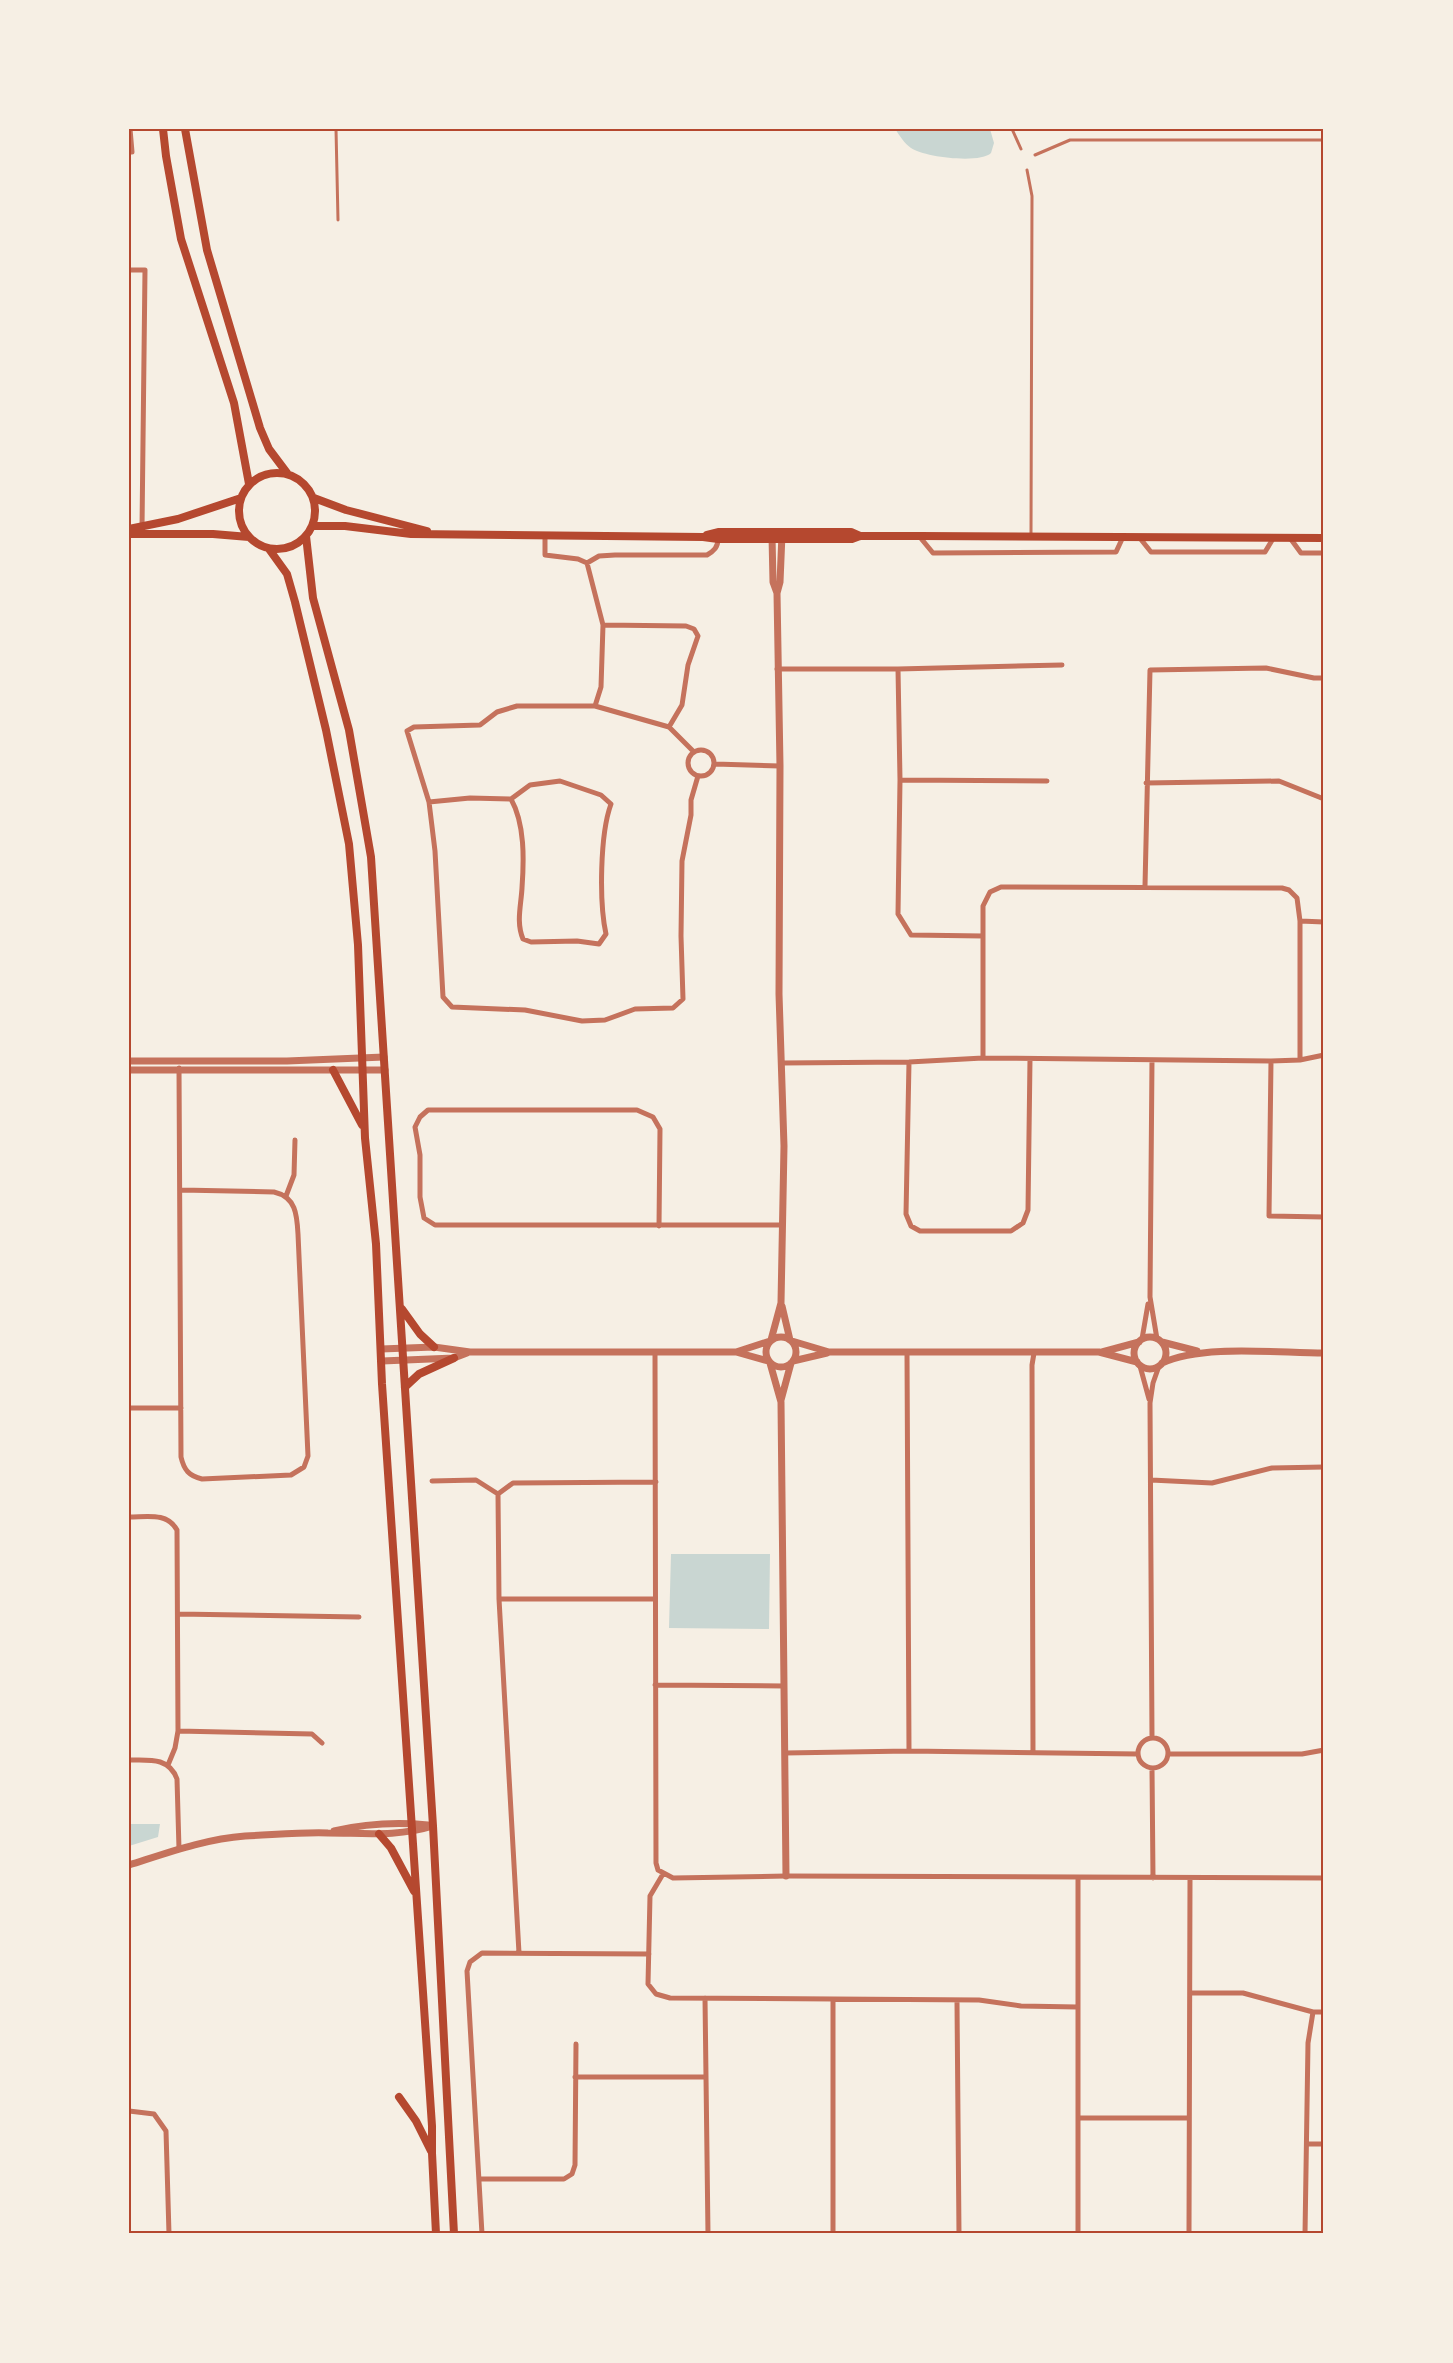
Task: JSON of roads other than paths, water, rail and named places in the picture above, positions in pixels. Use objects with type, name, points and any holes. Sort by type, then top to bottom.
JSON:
[{"type":"main road","points":[[163,129],[181,239],[234,403],[249,484]]},
{"type":"main road","points":[[185,129],[207,249],[251,398],[269,449],[288,473],[304,483],[314,498],[316,512],[313,526],[306,536],[291,546],[269,549]]},
{"type":"main road","points":[[249,537],[240,521],[239,510],[241,498],[249,484],[267,474],[288,473]]},
{"type":"main road","points":[[129,529],[178,519],[241,498]]},
{"type":"main road","points":[[314,498],[346,510],[440,534]]},
{"type":"main road","points":[[313,526],[345,526],[411,534],[718,539],[772,535]]},
{"type":"main road","points":[[703,537],[718,532],[852,539],[860,536],[1324,538]]},
{"type":"main road","points":[[129,534],[213,534],[249,537],[269,549],[287,573],[326,730],[349,844],[358,945],[364,1129],[376,1244],[381,1361],[432,2126],[436,2234]]},
{"type":"main road","points":[[306,536],[313,598],[349,730],[371,857],[433,1826],[454,2234]]},
{"type":"main road","points":[[333,1071],[364,1129]]},
{"type":"main road","points":[[401,1308],[420,1334],[434,1347]]},
{"type":"main road","points":[[405,1387],[419,1374],[454,1358]]},
{"type":"main road","points":[[379,1834],[392,1848],[416,1895]]},
{"type":"main road","points":[[399,2097],[416,2121],[432,2153]]},
{"type":"street","points":[[130,129],[131,152]]},
{"type":"street","points":[[129,270],[145,270],[142,528]]},
{"type":"street","points":[[545,535],[546,555],[578,559],[587,563]]},
{"type":"street","points":[[772,535],[773,582],[777,593]]},
{"type":"street","points":[[781,1402],[765,1351],[781,1304],[784,1146],[779,994],[780,766],[777,593],[780,582],[782,535]]},
{"type":"street","points":[[919,536],[933,554],[1116,552],[1123,537]]},
{"type":"street","points":[[1139,537],[1151,552],[1265,552],[1274,537]]},
{"type":"street","points":[[1290,538],[1301,553],[1324,553]]},
{"type":"street","points":[[587,563],[599,556],[707,555],[718,545],[718,539]]},
{"type":"street","points":[[587,563],[603,625],[601,687],[595,706]]},
{"type":"street","points":[[603,625],[686,626],[694,629],[698,636],[688,665],[682,705],[669,727]]},
{"type":"street","points":[[777,669],[1062,665]]},
{"type":"street","points":[[1145,886],[1150,670],[1266,668],[1324,678]]},
{"type":"street","points":[[898,669],[900,780],[898,914],[911,935],[983,936]]},
{"type":"street","points":[[694,752],[669,727],[595,706],[517,706],[497,712],[480,725],[414,727],[407,731],[429,801],[435,851],[442,997],[452,1007],[525,1010],[582,1021],[605,1020],[635,1010],[673,1008],[683,999],[682,861],[691,815],[691,800],[698,776]]},
{"type":"street","points":[[704,750],[712,755],[715,764],[707,775],[698,776],[693,774],[688,765],[694,752],[704,750]]},
{"type":"street","points":[[715,764],[780,766]]},
{"type":"street","points":[[900,780],[1047,781]]},
{"type":"street","points":[[429,801],[470,798],[511,799],[531,785],[560,781],[601,795],[612,804],[605,832],[603,910],[606,934],[599,944],[577,941],[531,942],[523,939],[518,927],[522,885],[521,828],[511,799]]},
{"type":"street","points":[[1146,783],[1279,781],[1324,799]]},
{"type":"street","points":[[983,1058],[984,901],[990,892],[996,888],[1145,886],[1282,888],[1289,890],[1297,898],[1300,921],[1300,1060]]},
{"type":"street","points":[[1300,921],[1324,922]]},
{"type":"street","points":[[782,1063],[909,1062],[983,1058],[1271,1061],[1300,1060],[1324,1055]]},
{"type":"street","points":[[129,1061],[287,1061],[384,1057]]},
{"type":"street","points":[[909,1062],[906,1214],[911,1226],[920,1231],[1011,1231],[1023,1222],[1028,1210],[1030,1059]]},
{"type":"street","points":[[1150,1403],[1134,1352],[1141,1340],[1150,1297],[1152,1060]]},
{"type":"street","points":[[179,1061],[181,1457],[187,1472],[193,1477],[202,1479],[291,1475],[304,1467],[307,1461],[297,1221],[293,1205],[285,1196],[274,1192],[181,1190]]},
{"type":"street","points":[[1271,1061],[1269,1216],[1324,1217]]},
{"type":"street","points":[[129,1070],[385,1070]]},
{"type":"street","points":[[659,1226],[660,1129],[652,1117],[637,1110],[428,1110],[420,1117],[415,1127],[420,1155],[420,1197],[424,1218],[435,1225],[659,1226],[782,1225]]},
{"type":"street","points":[[285,1196],[294,1175],[295,1140]]},
{"type":"street","points":[[1150,1297],[1159,1340],[1166,1350],[1153,1383],[1150,1403],[1152,1738]]},
{"type":"street","points":[[781,1304],[796,1351],[781,1402],[786,1876]]},
{"type":"street","points":[[735,1352],[780,1337],[829,1352],[1099,1352],[1141,1340],[1159,1340],[1200,1352]]},
{"type":"street","points":[[381,1349],[434,1347],[470,1352],[735,1352],[781,1367],[829,1352]]},
{"type":"street","points":[[381,1361],[454,1358],[470,1352]]},
{"type":"street","points":[[654,1352],[656,1863],[661,1872],[673,1878],[786,1876],[1324,1878]]},
{"type":"street","points":[[1099,1352],[1149,1369],[1178,1356],[1200,1352],[1324,1353]]},
{"type":"street","points":[[907,1353],[909,1751]]},
{"type":"street","points":[[1033,1752],[1032,1365],[1034,1353]]},
{"type":"street","points":[[129,1408],[181,1408]]},
{"type":"street","points":[[1151,1480],[1212,1483],[1272,1468],[1324,1467]]},
{"type":"street","points":[[432,1481],[476,1480],[498,1494]]},
{"type":"street","points":[[498,1494],[513,1483],[656,1482]]},
{"type":"street","points":[[498,1494],[499,1599],[519,1953]]},
{"type":"street","points":[[129,1517],[161,1517],[171,1521],[177,1530],[178,1731],[175,1748],[168,1765]]},
{"type":"street","points":[[499,1599],[655,1599]]},
{"type":"street","points":[[178,1614],[359,1617]]},
{"type":"street","points":[[655,1685],[784,1686]]},
{"type":"street","points":[[178,1731],[312,1734],[322,1743]]},
{"type":"street","points":[[1137,1754],[1141,1744],[1152,1738]]},
{"type":"street","points":[[1152,1738],[1162,1742],[1168,1755]]},
{"type":"street","points":[[1168,1755],[1302,1754],[1324,1750]]},
{"type":"street","points":[[785,1753],[909,1751],[1137,1754]]},
{"type":"street","points":[[1137,1754],[1143,1765],[1152,1768],[1163,1764],[1168,1755]]},
{"type":"street","points":[[129,1760],[155,1760],[168,1765],[174,1771],[177,1779],[179,1849]]},
{"type":"street","points":[[1152,1768],[1153,1878]]},
{"type":"street","points":[[328,1833],[355,1826],[411,1828]]},
{"type":"street","points":[[129,1865],[206,1841],[328,1833],[379,1834],[433,1826]]},
{"type":"street","points":[[661,1872],[650,1896],[648,1984],[656,1994],[670,1998],[957,2002],[979,2000],[1021,2006],[1077,2007]]},
{"type":"street","points":[[1078,1878],[1078,2234]]},
{"type":"street","points":[[1189,2234],[1190,1878]]},
{"type":"street","points":[[482,2234],[467,1971],[470,1962],[483,1953],[649,1954]]},
{"type":"street","points":[[1190,1993],[1244,1994],[1313,2012],[1324,2012]]},
{"type":"street","points":[[705,1998],[708,2234]]},
{"type":"street","points":[[833,2000],[833,2234]]},
{"type":"street","points":[[957,2002],[959,2234]]},
{"type":"street","points":[[1305,2234],[1308,2043],[1313,2012]]},
{"type":"street","points":[[480,2179],[564,2179],[572,2174],[575,2165],[576,2044]]},
{"type":"street","points":[[575,2077],[706,2077]]},
{"type":"street","points":[[129,2111],[154,2114],[166,2131],[169,2234]]},
{"type":"street","points":[[1078,2118],[1190,2118]]},
{"type":"street","points":[[1308,2144],[1324,2144]]},
{"type":"lane","points":[[336,129],[338,220]]},
{"type":"lane","points":[[1012,129],[1021,149]]},
{"type":"lane","points":[[1035,155],[1070,140],[1324,140]]},
{"type":"lane","points":[[1027,170],[1032,196],[1031,536]]}]
